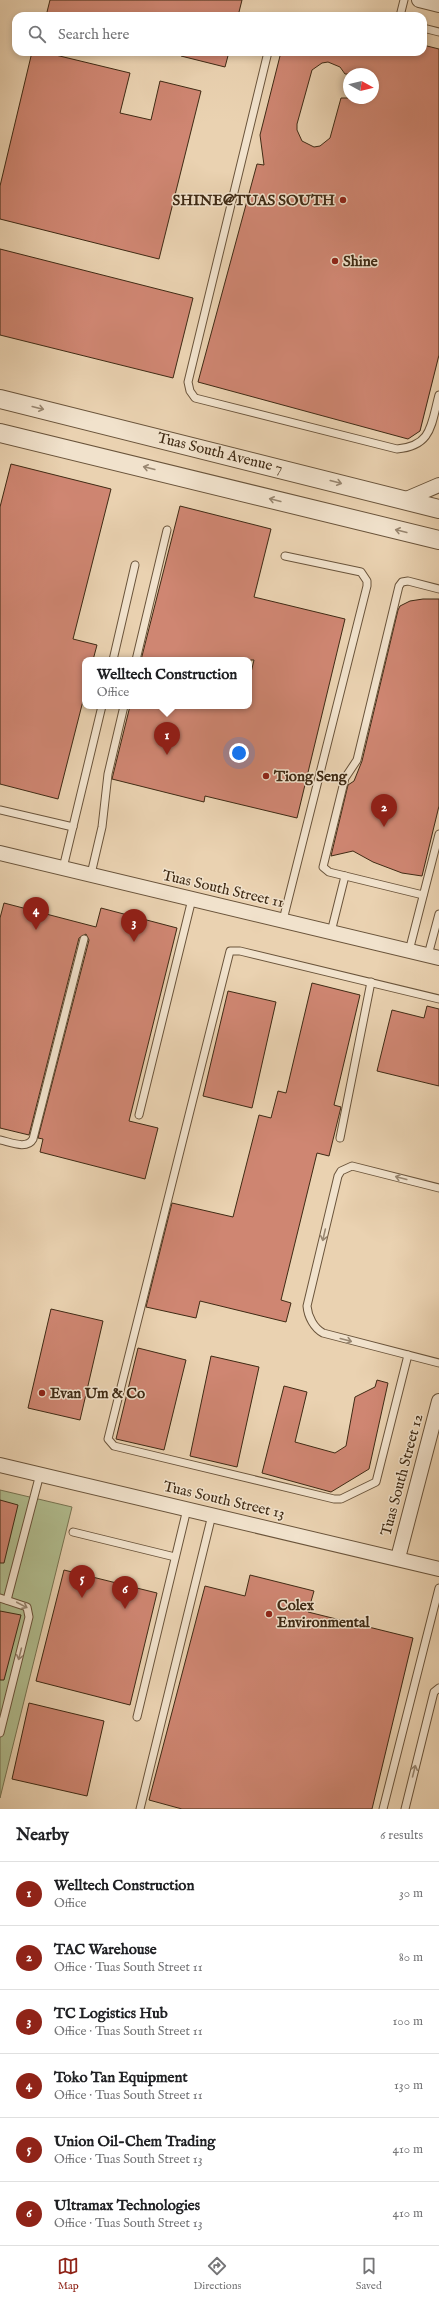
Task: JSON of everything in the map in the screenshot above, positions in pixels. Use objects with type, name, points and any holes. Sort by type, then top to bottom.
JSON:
[{"type":"street","points":[[419,0],[439,5]]},
{"type":"street","name":"Tuas South Avenue 7","points":[[0,399],[439,509]]},
{"type":"street","points":[[0,433],[439,540]]},
{"type":"street","points":[[404,500],[439,485]]},
{"type":"street","name":"Tuas South Street 11","points":[[0,853],[434,956]]},
{"type":"street","name":"Tuas South Street 12","points":[[398,1558],[439,1401]]},
{"type":"street","name":"Tuas South Street 13","points":[[0,1465],[398,1558],[439,1569]]},
{"type":"lane","points":[[401,12],[404,0]]},
{"type":"lane","points":[[427,29],[439,32]]},
{"type":"lane","points":[[267,56],[188,382],[190,391],[196,398],[397,449],[409,448],[420,444],[429,433],[439,395]]},
{"type":"lane","points":[[137,657],[167,530]]},
{"type":"lane","points":[[283,920],[367,586],[367,581],[361,572],[285,556]]},
{"type":"lane","points":[[114,657],[135,565]]},
{"type":"lane","points":[[423,895],[346,876],[325,870],[323,867],[345,778],[356,760],[399,586],[402,582],[408,581],[439,589]]},
{"type":"lane","points":[[63,868],[101,709]]},
{"type":"lane","points":[[91,874],[102,827],[108,774],[123,709]]},
{"type":"lane","points":[[0,810],[73,827]]},
{"type":"lane","points":[[409,951],[439,834]]},
{"type":"lane","points":[[331,932],[346,876]]},
{"type":"lane","points":[[138,1116],[192,899]]},
{"type":"lane","points":[[434,956],[439,914]]},
{"type":"lane","points":[[0,1140],[24,1145],[30,1144],[33,1139],[84,939]]},
{"type":"lane","points":[[408,1356],[376,1482],[341,1499],[334,1499],[276,1486],[121,1448],[112,1445],[108,1440],[230,951],[240,951],[439,999]]},
{"type":"lane","points":[[340,1138],[371,982]]},
{"type":"lane","points":[[439,1188],[352,1166],[341,1170],[338,1176],[307,1306],[308,1313],[317,1329],[323,1333],[439,1363]]},
{"type":"lane","points":[[0,1733],[29,1617],[27,1607],[4,1599],[40,1474]]},
{"type":"lane","points":[[137,1717],[187,1509]]},
{"type":"lane","points":[[140,1809],[212,1515]]},
{"type":"lane","points":[[73,1532],[175,1557]]},
{"type":"lane","points":[[383,1809],[439,1588]]},
{"type":"lane","points":[[405,1809],[434,1692],[439,1688]]},
{"type":"green space","points":[[0,1490],[72,1507],[0,1798]]},
{"type":"building","points":[[50,0],[242,0],[239,12],[47,12]]},
{"type":"building","name":"Shine","points":[[427,46],[439,49],[439,355],[420,431],[408,439],[198,382],[257,164],[264,165],[260,135],[280,56],[427,56]],"holes":[[[328,62],[340,67],[343,71],[343,68],[379,68],[379,104],[343,104],[343,98],[341,98],[330,138],[320,146],[314,147],[302,141],[297,130],[297,124],[312,70],[322,63]]]},
{"type":"building","points":[[31,56],[60,56],[130,73],[120,113],[151,120],[160,81],[201,91],[159,259],[0,219],[0,186]]},
{"type":"building","points":[[181,56],[228,56],[225,67]]},
{"type":"building","points":[[0,249],[193,298],[173,378],[0,335]]},
{"type":"building","points":[[11,464],[111,489],[73,639],[97,645],[94,657],[82,657],[82,705],[58,799],[0,784],[0,507]]},
{"type":"building","points":[[180,506],[271,529],[254,597],[345,619],[297,818],[205,796],[204,802],[112,779],[129,709],[252,709],[252,668],[254,660],[252,660],[252,657],[142,657]]},
{"type":"building","points":[[439,599],[439,806],[422,876],[402,873],[373,862],[353,851],[331,856],[348,785],[354,781],[362,761],[398,610],[400,606],[410,601]]},
{"type":"building","points":[[4,903],[96,927],[101,908],[177,928],[129,1121],[158,1128],[145,1179],[40,1152],[43,1139],[38,1138],[89,940],[86,934],[79,938],[29,1135],[0,1128],[0,918]]},
{"type":"building","points":[[312,983],[360,995],[334,1105],[341,1107],[329,1156],[317,1153],[281,1300],[291,1303],[286,1322],[200,1301],[196,1318],[146,1307],[172,1203],[233,1217],[259,1115],[271,1118],[278,1091],[286,1093]]},
{"type":"building","points":[[228,991],[276,1002],[252,1108],[203,1096]]},
{"type":"building","points":[[427,1006],[439,1009],[439,1086],[377,1071],[392,1010],[424,1018]]},
{"type":"building","points":[[51,1309],[103,1321],[80,1420],[28,1408]]},
{"type":"building","points":[[138,1348],[186,1360],[164,1450],[116,1439]]},
{"type":"building","points":[[211,1356],[259,1367],[237,1467],[190,1456]]},
{"type":"building","points":[[377,1380],[388,1383],[369,1469],[331,1492],[262,1473],[284,1386],[307,1392],[295,1442],[335,1453],[346,1446],[355,1397],[375,1387]]},
{"type":"building","points":[[0,1500],[18,1505],[4,1563],[0,1563]]},
{"type":"building","points":[[64,1570],[157,1593],[130,1705],[36,1681]]},
{"type":"building","points":[[250,1575],[314,1591],[308,1612],[413,1638],[372,1809],[182,1809],[149,1800],[205,1586],[245,1596]]},
{"type":"building","points":[[0,1611],[21,1615],[4,1680],[0,1680]]},
{"type":"building","points":[[29,1703],[104,1721],[87,1796],[12,1779]]},
{"type":"place","name":"SHINE@TUAS SOUTH","points":[[343,200]]},
{"type":"place","name":"Shine","points":[[335,261]]},
{"type":"place","name":"Welltech Construction","points":[[167,755]]},
{"type":"place","name":"Tiong Seng","points":[[266,776]]},
{"type":"place","name":"TAC Warehouse","points":[[384,827]]},
{"type":"place","name":"Toko Tan Equipment","points":[[36,930]]},
{"type":"place","name":"TC Logistics Hub","points":[[134,942]]},
{"type":"place","name":"Evan Um & Co","points":[[42,1393]]},
{"type":"place","name":"Union Oil-Chem Trading","points":[[82,1598]]},
{"type":"place","name":"Ultramax Technologies","points":[[125,1609]]},
{"type":"place","name":"Colex Environmental","points":[[269,1614]]}]
